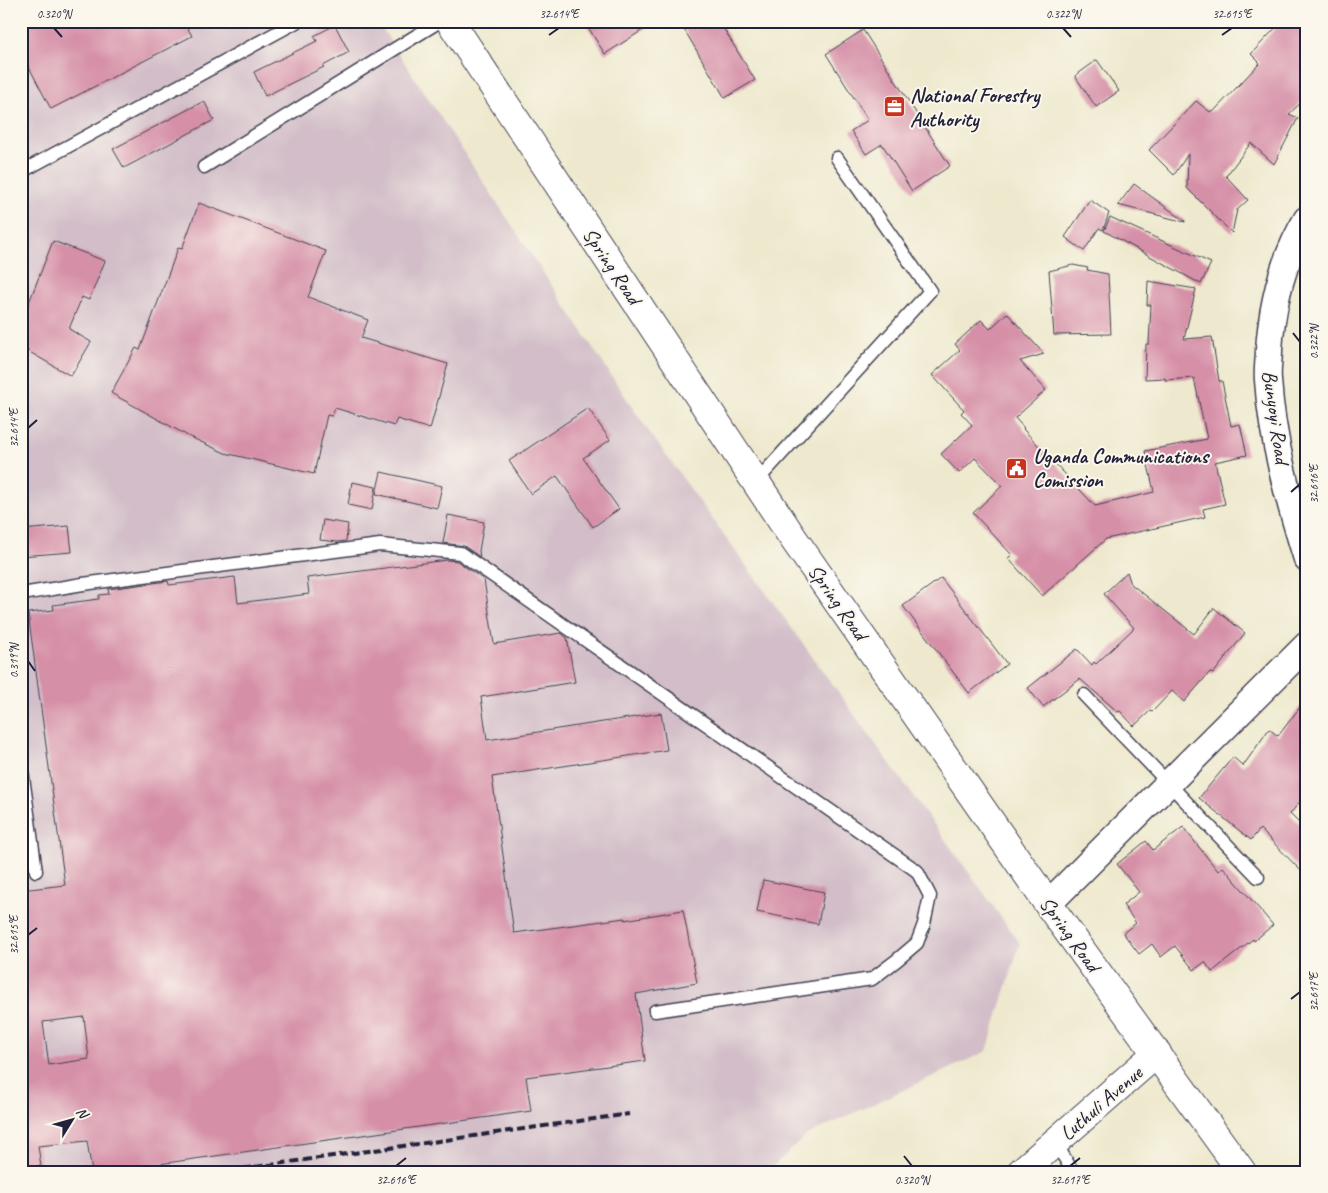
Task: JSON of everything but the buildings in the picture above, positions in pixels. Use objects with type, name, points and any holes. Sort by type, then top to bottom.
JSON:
[{"type":"main road","name":"Spring Road","points":[[450,21],[793,538],[1048,904],[1157,1053],[1232,1163]]},
{"type":"main road","name":"Luthuli Avenue","points":[[1021,1172],[1157,1053]]},
{"type":"street","name":"Bunyoyi Road","points":[[1307,219],[1282,269],[1271,321],[1267,379],[1276,442],[1292,511],[1307,559]]},
{"type":"street","points":[[1048,904],[1307,645]]},
{"type":"lane","points":[[21,172],[298,21]]},
{"type":"lane","points":[[204,167],[440,21]]},
{"type":"lane","points":[[756,482],[930,291],[837,158]]},
{"type":"lane","points":[[21,596],[83,584],[380,545],[460,553],[917,871],[930,896],[924,924],[917,943],[872,979],[654,1011]]},
{"type":"lane","points":[[1084,695],[1258,876]]},
{"type":"lane","points":[[21,762],[36,872]]},
{"type":"lane","points":[[1055,1142],[1072,1172]]},
{"type":"shaded area","points":[[21,21],[377,21],[642,422],[1020,943],[987,1051],[807,1135],[767,1172],[21,1172]]},
{"type":"railway","points":[[220,1172],[629,1114]]},
{"type":"place","name":"National Forestry Authority","points":[[894,107]]},
{"type":"place","name":"Uganda Communications Comission","points":[[1017,468]]}]
